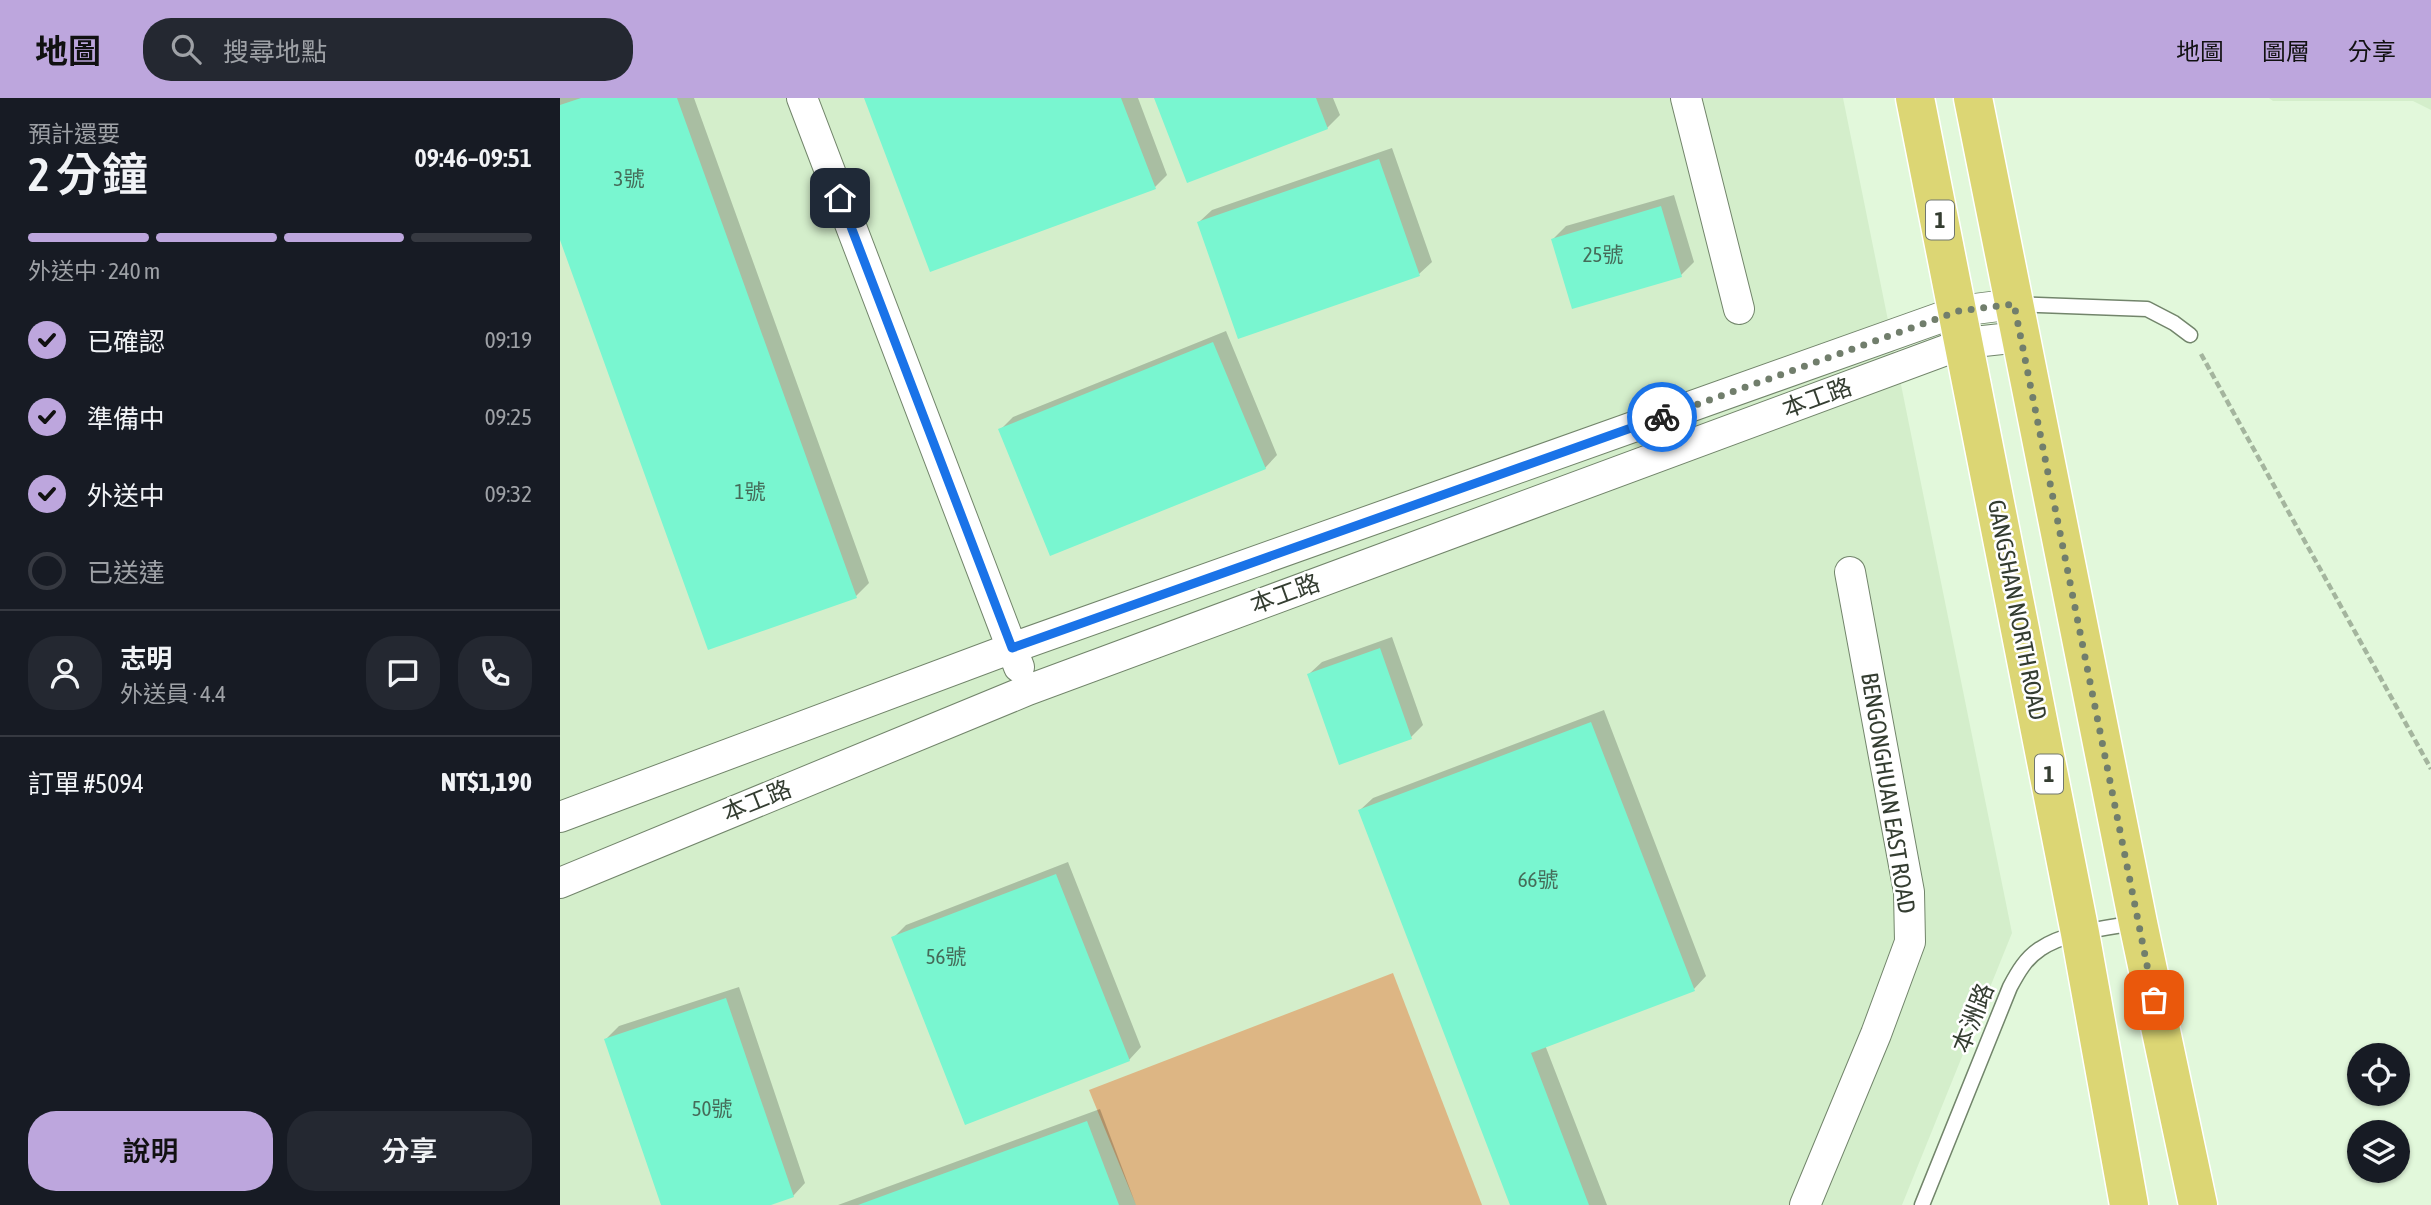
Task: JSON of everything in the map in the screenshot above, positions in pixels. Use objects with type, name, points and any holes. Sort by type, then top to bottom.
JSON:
[{"type":"main road","name":"GANGSHAN NORTH ROAD","points":[[1916,98],[2080,933],[2129,1205]]},
{"type":"main road","points":[[1972,98],[2197,1205]]},
{"type":"street","points":[[802,98],[1028,690]]},
{"type":"street","points":[[1686,98],[1739,309]]},
{"type":"street","name":"本工路","points":[[560,817],[1012,648],[1962,327],[2017,320]]},
{"type":"street","name":"本工路","points":[[560,883],[1028,690],[1962,327]]},
{"type":"street","name":"BENGONGHUAN EAST ROAD","points":[[1805,1205],[1876,1034],[1910,942],[1909,892],[1850,572]]},
{"type":"lane","points":[[2017,320],[2147,309],[2190,335]]},
{"type":"lane","name":"本洲路","points":[[1922,1205],[2010,987],[2022,965],[2041,948],[2080,933],[2138,923]]},
{"type":"path","points":[[2190,335],[2431,769]]},
{"type":"shaded area","points":[[560,98],[1843,98],[2012,933],[1902,1205],[560,1205]]},
{"type":"shaded area","points":[[2269,98],[2431,98],[2431,110],[2413,101],[2273,101]]},
{"type":"shaded area","points":[[1393,973],[1482,1205],[1136,1205],[1089,1090]]},
{"type":"building","points":[[581,98],[677,98],[857,598],[708,650],[560,240],[560,105]]},
{"type":"building","points":[[864,98],[1121,98],[1156,189],[930,272]]},
{"type":"building","points":[[1154,98],[1316,98],[1328,129],[1187,183]]},
{"type":"building","points":[[1379,159],[1420,276],[1238,339],[1197,222]]},
{"type":"building","points":[[1661,206],[1682,277],[1572,309],[1551,239]]},
{"type":"building","points":[[1213,342],[1266,469],[1050,556],[998,429]]},
{"type":"building","points":[[1380,648],[1412,739],[1339,765],[1307,674]]},
{"type":"building","points":[[1591,722],[1695,991],[1531,1053],[1589,1205],[1510,1205],[1358,810]]},
{"type":"building","points":[[1056,874],[1130,1061],[965,1125],[891,937]]},
{"type":"building","points":[[726,998],[794,1197],[771,1205],[661,1205],[604,1039]]},
{"type":"building","points":[[1087,1121],[1119,1205],[858,1205]]},
{"type":"way so far","points":[[1662,417],[1959,311],[2014,304],[2154,1000]]},
{"type":"route","points":[[840,198],[1012,648],[1662,417]]}]
